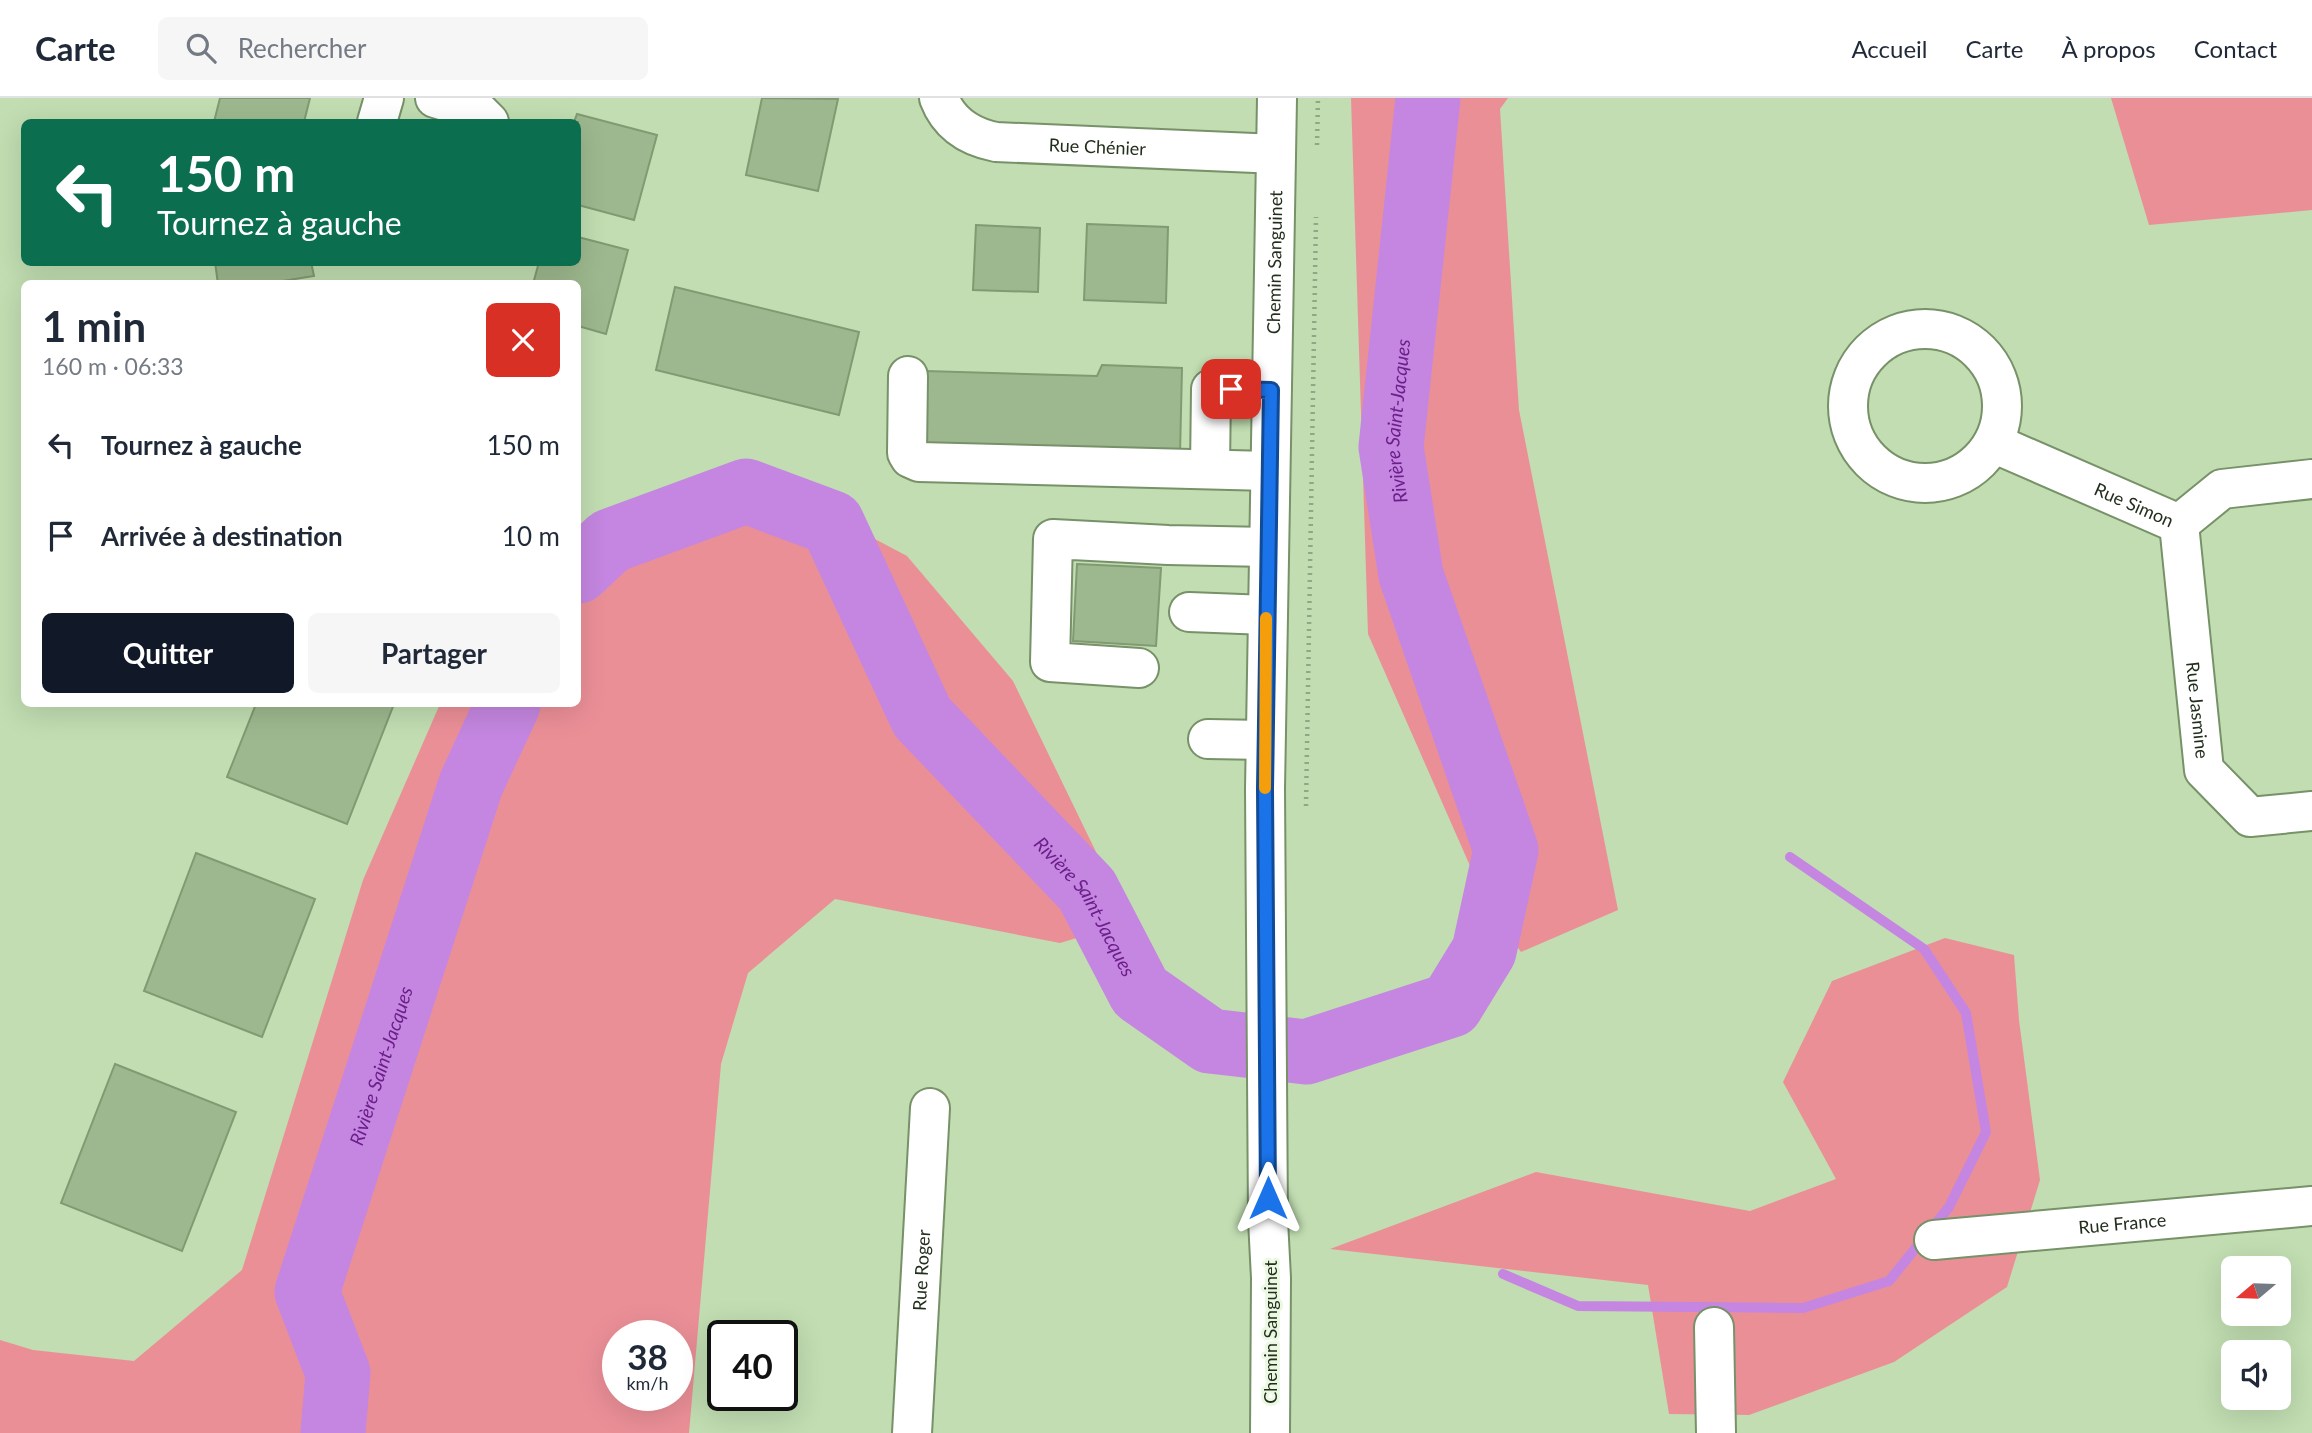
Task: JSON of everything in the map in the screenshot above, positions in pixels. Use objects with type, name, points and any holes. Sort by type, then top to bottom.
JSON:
[{"type":"street","points":[[378,119],[384,98]]},
{"type":"street","points":[[435,98],[478,111],[486,119]]},
{"type":"street","name":"Rue Chénier","points":[[939,98],[948,115],[964,130],[974,136],[996,142],[1276,154]]},
{"type":"street","name":"Chemin Sanguinet","points":[[1270,1433],[1271,1278],[1267,1132],[1265,740],[1277,98]]},
{"type":"street","points":[[1929,328],[1954,334],[1976,348],[1993,368],[2001,393],[2001,419],[1993,443],[1977,463],[1956,477],[1931,483],[1906,481],[1883,471],[1864,454],[1852,432],[1847,407],[1851,382],[1863,359],[1881,342],[1903,331],[1929,328]]},
{"type":"street","points":[[908,376],[906,446],[907,453],[914,460],[1269,471]]},
{"type":"street","points":[[1210,469],[1211,389],[1271,390]]},
{"type":"street","name":"Rue Simon","points":[[1993,443],[2179,524],[2222,489],[2312,479]]},
{"type":"street","name":"Rue Jasmine","points":[[2179,524],[2204,770],[2250,817],[2312,811]]},
{"type":"street","points":[[1139,668],[1050,662],[1053,539],[1268,547]]},
{"type":"street","points":[[1189,612],[1266,615]]},
{"type":"street","points":[[1208,739],[1265,740]]},
{"type":"street","name":"Rue Roger","points":[[912,1433],[930,1108]]},
{"type":"street","name":"Rue France","points":[[1934,1240],[2312,1206]]},
{"type":"street","points":[[1714,1327],[1716,1433]]},
{"type":"path","points":[[1317,149],[1318,98]]},
{"type":"path","points":[[1306,808],[1316,216]]},
{"type":"shaded area","points":[[1351,98],[1508,98],[1500,109],[1519,410],[1618,910],[1521,952],[1489,909],[1368,634]]},
{"type":"shaded area","points":[[2111,98],[2312,98],[2312,210],[2149,225]]},
{"type":"shaded area","points":[[784,491],[907,556],[1013,681],[1130,922],[1060,943],[835,899],[748,973],[721,1064],[693,1387],[693,1320],[602,1320],[602,1411],[691,1411],[689,1433],[0,1433],[0,1340],[33,1350],[134,1361],[242,1270],[363,880],[439,707],[581,707],[581,525]]},
{"type":"shaded area","points":[[1945,938],[2014,955],[2019,1020],[2040,1180],[2007,1287],[1894,1362],[1749,1415],[1669,1414],[1648,1285],[1330,1249],[1536,1172],[1750,1211],[1836,1179],[1783,1082],[1832,981]]},
{"type":"building","points":[[220,98],[310,98],[305,119],[215,119]]},
{"type":"building","points":[[762,98],[838,99],[818,191],[746,175]]},
{"type":"building","points":[[577,114],[657,135],[634,220],[581,206],[581,119],[575,119]]},
{"type":"building","points":[[1087,224],[1168,227],[1166,303],[1084,300]]},
{"type":"building","points":[[976,225],[1040,228],[1038,292],[973,290]]},
{"type":"building","points":[[581,238],[628,250],[606,334],[581,327],[581,280],[534,280],[538,266],[581,266]]},
{"type":"building","points":[[216,266],[312,266],[314,276],[289,280],[217,280]]},
{"type":"building","points":[[675,287],[859,332],[839,415],[656,370]]},
{"type":"building","points":[[1102,365],[1182,368],[1180,454],[924,447],[926,371],[1097,376]]},
{"type":"building","points":[[1077,564],[1161,568],[1156,646],[1073,641]]},
{"type":"building","points":[[255,707],[393,707],[347,824],[227,777]]},
{"type":"building","points":[[196,853],[315,899],[262,1037],[144,991]]},
{"type":"building","points":[[115,1064],[236,1112],[182,1251],[61,1203]]},
{"type":"waterway","name":"Rivière Saint-Jacques","points":[[581,568],[610,541],[746,491],[832,523],[922,717],[1087,890],[1140,992],[1210,1041],[1306,1052],[1451,1005],[1484,951],[1506,850],[1411,575],[1391,447],[1428,98]]},
{"type":"waterway","name":"Rivière Saint-Jacques","points":[[333,1433],[338,1373],[307,1292],[471,784],[507,707]]},
{"type":"waterway","points":[[1503,1274],[1578,1306],[1803,1308],[1889,1281],[1949,1207],[1986,1132],[1966,1013],[1924,949],[1790,857]]},
{"type":"slow traffic","points":[[1265,788],[1266,618]]},
{"type":"route","points":[[1231,389],[1271,390],[1265,789],[1268,1198]]}]
